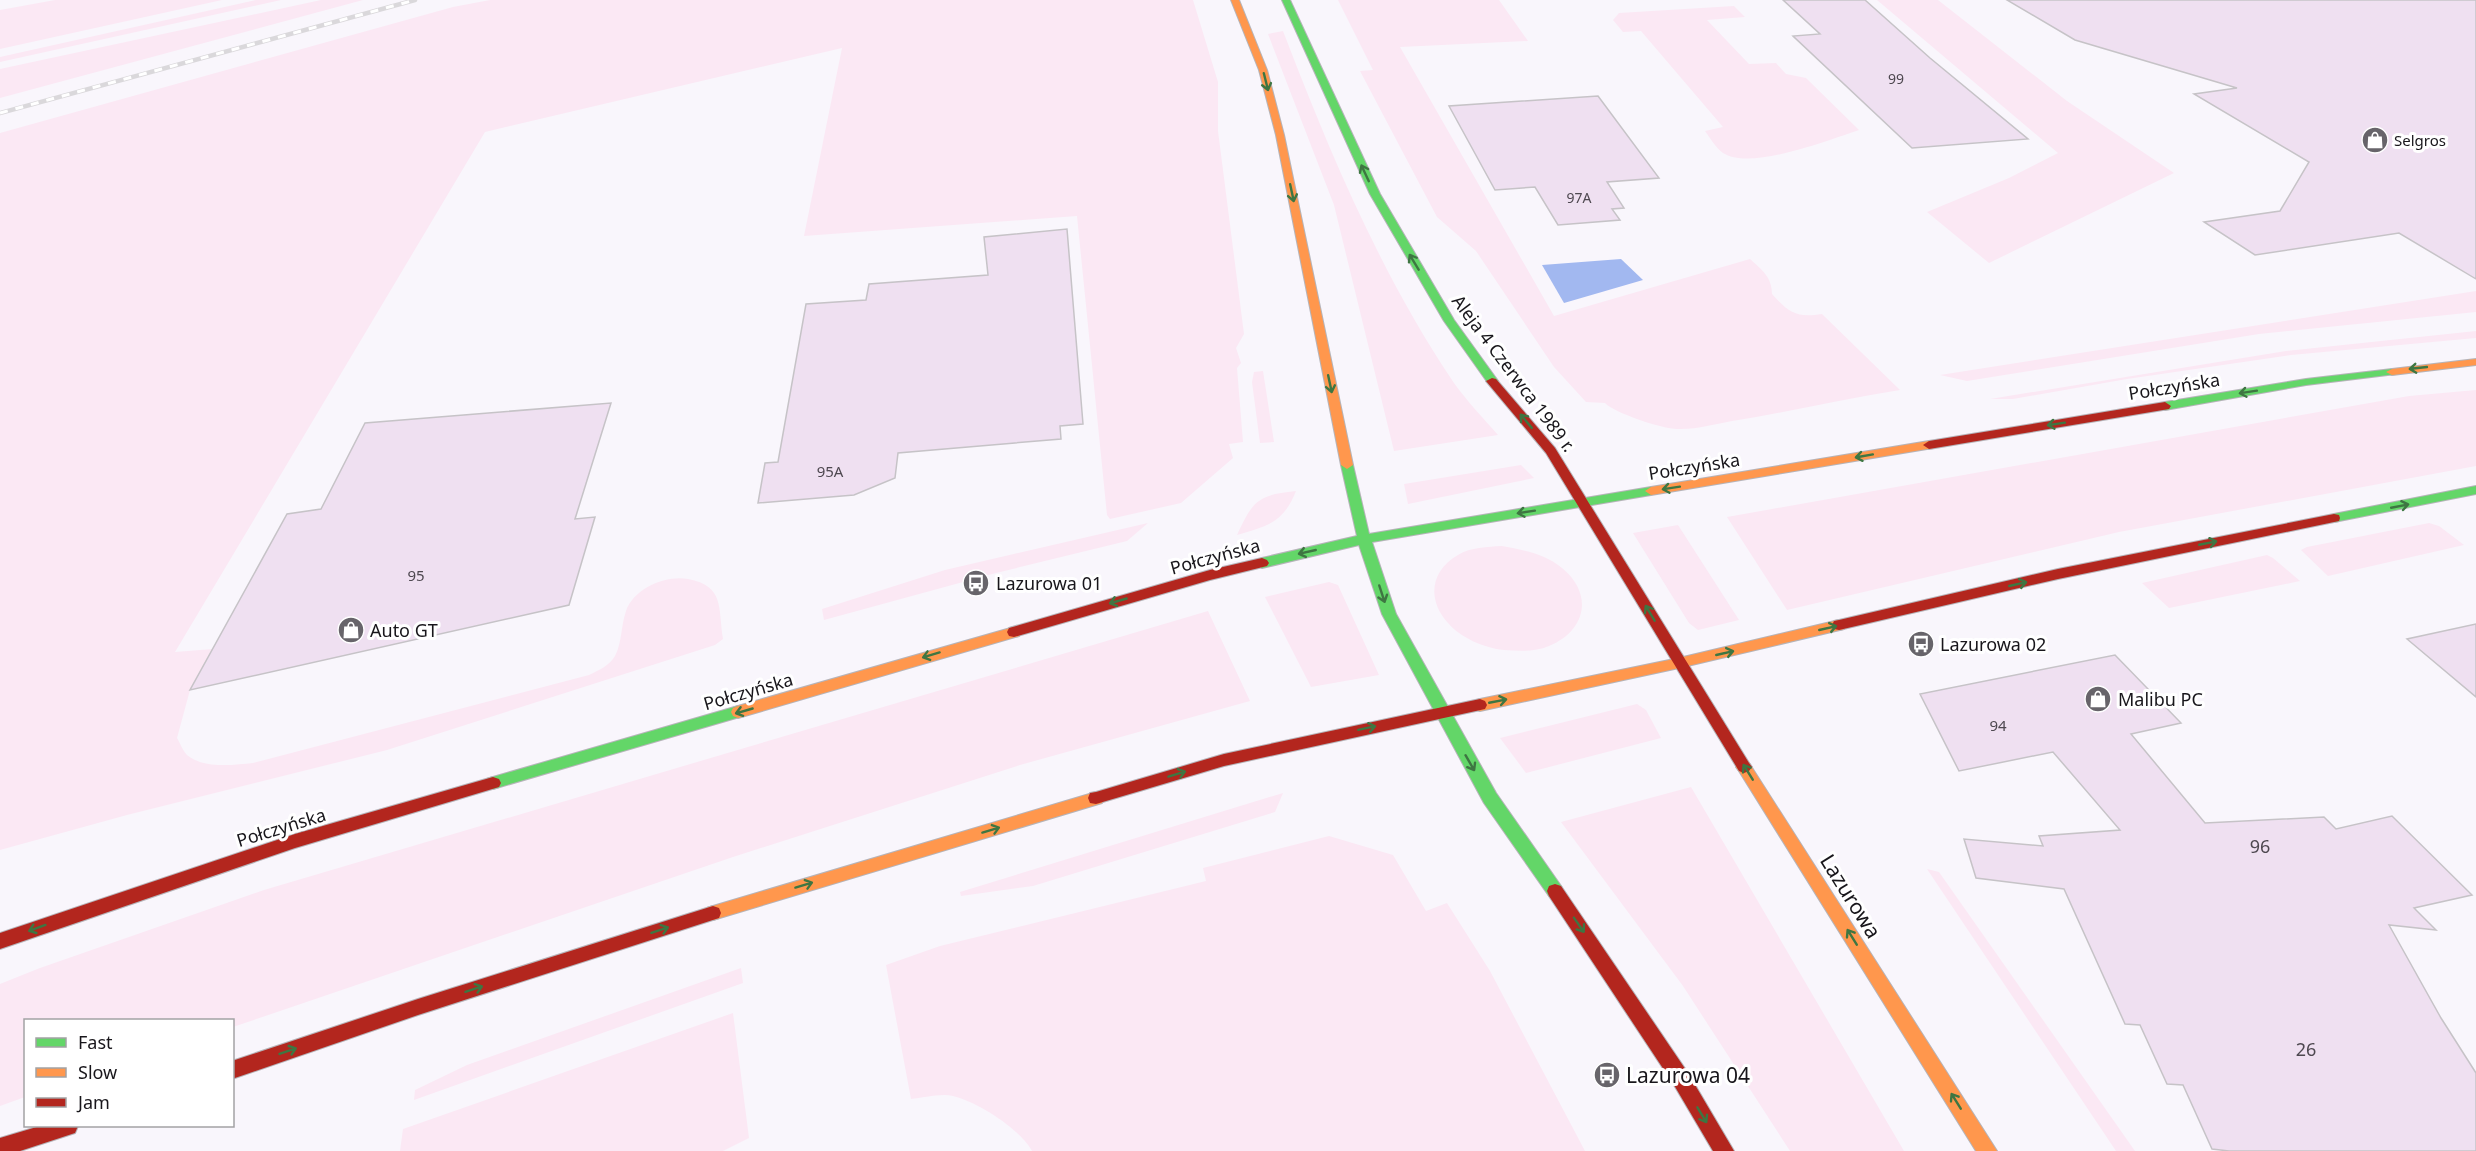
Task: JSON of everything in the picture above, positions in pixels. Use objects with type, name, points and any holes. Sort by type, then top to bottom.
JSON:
[{"type":"main road","points":[[1235,0],[1263,70],[1280,135],[1350,482],[1364,539],[1389,614],[1490,798],[1602,957],[1681,1079],[1724,1151]]},
{"type":"main road","name":"Aleja 4 Czerwca 1989 r.","points":[[1286,0],[1391,226],[1449,321],[1489,377],[1551,451],[1679,663]]},
{"type":"main road","name":"Połczyńska","points":[[0,941],[295,841],[1238,568],[1364,539],[2306,382],[2476,362]]},
{"type":"main road","points":[[234,1069],[418,1007],[748,902],[1224,759],[1679,663],[2068,572],[2476,490]]},
{"type":"main road","name":"Lazurowa","points":[[1679,663],[1987,1151]]},
{"type":"main road","points":[[0,1148],[62,1127]]},
{"type":"shaded area","points":[[55,0],[222,0],[0,49],[0,10]]},
{"type":"shaded area","points":[[256,0],[281,0],[0,62],[0,57]]},
{"type":"shaded area","points":[[321,0],[363,0],[0,98],[0,69]]},
{"type":"shaded area","points":[[490,0],[1193,0],[1218,82],[1218,131],[1244,334],[1236,348],[1241,363],[1237,368],[1243,442],[1229,444],[1233,458],[1181,503],[1110,519],[1107,515],[1077,216],[804,236],[842,48],[485,132],[175,652],[213,649],[190,690],[177,738],[187,755],[202,762],[219,765],[253,763],[589,675],[607,665],[615,656],[630,603],[643,590],[670,579],[679,578],[700,582],[714,593],[718,600],[723,639],[715,645],[387,750],[127,815],[0,850],[0,133],[453,7]]},
{"type":"shaded area","points":[[1338,0],[1499,0],[1528,41],[1400,47],[1554,316],[1750,259],[1766,274],[1772,294],[1783,306],[1794,313],[1822,314],[1900,390],[1684,429],[1639,420],[1605,403],[1586,402],[1554,367],[1476,251],[1437,217],[1360,71],[1373,70]]},
{"type":"shaded area","points":[[1877,0],[1938,0],[2067,101],[2174,173],[1989,263],[1927,212],[2009,178],[2058,153]]},
{"type":"shaded area","points":[[1734,6],[1745,17],[1707,20],[1749,64],[1776,63],[1786,74],[1806,78],[1859,130],[1770,156],[1736,158],[1723,153],[1705,131],[1723,127],[1641,31],[1623,32],[1613,20],[1619,13]]},
{"type":"shaded area","points":[[1283,31],[1338,167],[1380,256],[1428,342],[1454,383],[1498,435],[1394,451],[1334,205],[1268,34]]},
{"type":"shaded area","points":[[2476,291],[2476,312],[2259,334],[1967,381],[1940,375]]},
{"type":"shaded area","points":[[2476,331],[2476,338],[2291,355],[2127,379],[2013,399],[1990,399],[2286,351]]},
{"type":"shaded area","points":[[1263,371],[1274,442],[1260,443],[1252,382],[1254,372]]},
{"type":"shaded area","points":[[2476,390],[2476,466],[2119,532],[1787,610],[1727,517],[2409,396]]},
{"type":"shaded area","points":[[1521,465],[1534,478],[1408,504],[1404,484]]},
{"type":"shaded area","points":[[1296,491],[1286,510],[1274,521],[1258,529],[1237,535],[1247,514],[1258,502],[1273,495]]},
{"type":"shaded area","points":[[1148,523],[1127,541],[996,573],[824,620],[822,609],[945,570]]},
{"type":"shaded area","points":[[2429,523],[2439,526],[2464,545],[2328,576],[2301,550],[2307,547]]},
{"type":"shaded area","points":[[1678,525],[1739,620],[1698,630],[1689,623],[1633,533]]},
{"type":"shaded area","points":[[1502,546],[1548,559],[1562,568],[1579,589],[1582,600],[1578,622],[1571,631],[1549,646],[1515,651],[1481,645],[1466,638],[1453,628],[1441,614],[1435,596],[1435,586],[1442,569],[1458,555],[1468,550]]},
{"type":"shaded area","points":[[2267,555],[2300,581],[2169,608],[2142,583]]},
{"type":"shaded area","points":[[1329,582],[1338,585],[1379,675],[1311,687],[1265,597]]},
{"type":"shaded area","points":[[1208,611],[1250,701],[1020,765],[733,857],[234,1027],[234,1019],[24,1019],[24,1097],[0,1106],[0,984],[264,890]]},
{"type":"shaded area","points":[[1637,704],[1646,710],[1661,738],[1526,773],[1500,738]]},
{"type":"shaded area","points":[[1691,787],[1904,1151],[1790,1151],[1683,986],[1561,822]]},
{"type":"shaded area","points":[[1283,793],[1275,812],[1033,886],[961,896],[960,892]]},
{"type":"shaded area","points":[[1329,836],[1393,855],[1426,911],[1447,903],[1490,971],[1585,1151],[1032,1151],[1008,1126],[986,1110],[963,1099],[943,1095],[911,1099],[886,965],[940,946],[1206,881],[1203,868]]},
{"type":"shaded area","points":[[1927,869],[1939,872],[2135,1151],[2116,1151]]},
{"type":"shaded area","points":[[741,968],[743,983],[414,1100],[415,1090],[467,1065]]},
{"type":"shaded area","points":[[733,1013],[749,1138],[723,1151],[400,1151],[403,1129]]},
{"type":"water","points":[[1621,259],[1643,280],[1564,303],[1542,265]]},
{"type":"building","points":[[1783,0],[1865,0],[1930,58],[2028,139],[1912,148],[1793,36],[1820,34]]},
{"type":"building","name":"Selgros","points":[[2007,0],[2476,0],[2476,279],[2399,233],[2255,255],[2204,222],[2280,211],[2309,162],[2194,94],[2237,88],[2075,40]]},
{"type":"building","points":[[1598,96],[1659,178],[1607,182],[1624,208],[1612,209],[1620,220],[1558,225],[1535,187],[1495,190],[1449,106]]},
{"type":"building","points":[[1067,229],[1083,424],[1060,426],[1061,439],[898,453],[895,478],[854,495],[758,503],[765,463],[778,462],[806,304],[866,300],[869,284],[988,275],[984,237]]},
{"type":"building","points":[[611,403],[575,519],[595,517],[569,605],[190,690],[287,514],[321,509],[365,423]]},
{"type":"building","points":[[2476,624],[2476,697],[2407,639]]},
{"type":"building","points":[[2115,655],[2181,723],[2131,734],[2205,823],[2324,817],[2336,829],[2392,816],[2472,895],[2414,908],[2436,930],[2389,925],[2441,1018],[2476,1073],[2476,1151],[2229,1151],[2212,1149],[2183,1085],[2167,1084],[2140,1025],[2125,1024],[2064,889],[1976,878],[1964,839],[2043,846],[2039,836],[2120,830],[2053,752],[1959,771],[1920,694]]},
{"type":"railway","points":[[0,113],[415,0]]},
{"type":"traffic: fast","points":[[1286,0],[1375,194],[1449,321],[1492,381]]},
{"type":"traffic: fast","points":[[2165,406],[2306,382],[2392,372]]},
{"type":"traffic: fast","points":[[1347,465],[1364,539],[1389,614],[1490,798],[1555,891]]},
{"type":"traffic: fast","points":[[2334,518],[2476,490]]},
{"type":"traffic: fast","points":[[1262,563],[1364,539],[1651,491]]},
{"type":"traffic: fast","points":[[493,783],[738,712]]},
{"type":"traffic: slow","points":[[1235,0],[1263,70],[1280,135],[1347,465]]},
{"type":"traffic: slow","points":[[2392,372],[2476,362]]},
{"type":"traffic: slow","points":[[1651,491],[1929,445]]},
{"type":"traffic: slow","points":[[1480,705],[1679,663],[1839,625]]},
{"type":"traffic: slow","points":[[738,712],[1014,632]]},
{"type":"traffic: slow","points":[[1744,767],[1987,1151]]},
{"type":"traffic: slow","points":[[713,913],[1096,798]]},
{"type":"traffic: jam","points":[[1492,381],[1551,451],[1744,767]]},
{"type":"traffic: jam","points":[[1929,445],[2165,406]]},
{"type":"traffic: jam","points":[[1839,625],[2058,574],[2334,518]]},
{"type":"traffic: jam","points":[[1014,632],[1210,575],[1262,563]]},
{"type":"traffic: jam","points":[[1096,798],[1224,760],[1480,705]]},
{"type":"traffic: jam","points":[[0,941],[295,841],[493,783]]},
{"type":"traffic: jam","points":[[1555,891],[1681,1079],[1724,1151]]},
{"type":"traffic: jam","points":[[234,1069],[418,1007],[713,913]]},
{"type":"traffic: jam","points":[[0,1148],[65,1127]]},
{"type":"place","name":"Selgros","points":[[2375,140]]},
{"type":"place","name":"Lazurowa 01","points":[[976,583]]},
{"type":"place","name":"Auto GT","points":[[351,630]]},
{"type":"place","name":"Lazurowa 02","points":[[1921,644]]},
{"type":"place","name":"Malibu PC","points":[[2098,699]]},
{"type":"place","name":"Lazurowa 04","points":[[1607,1075]]}]
